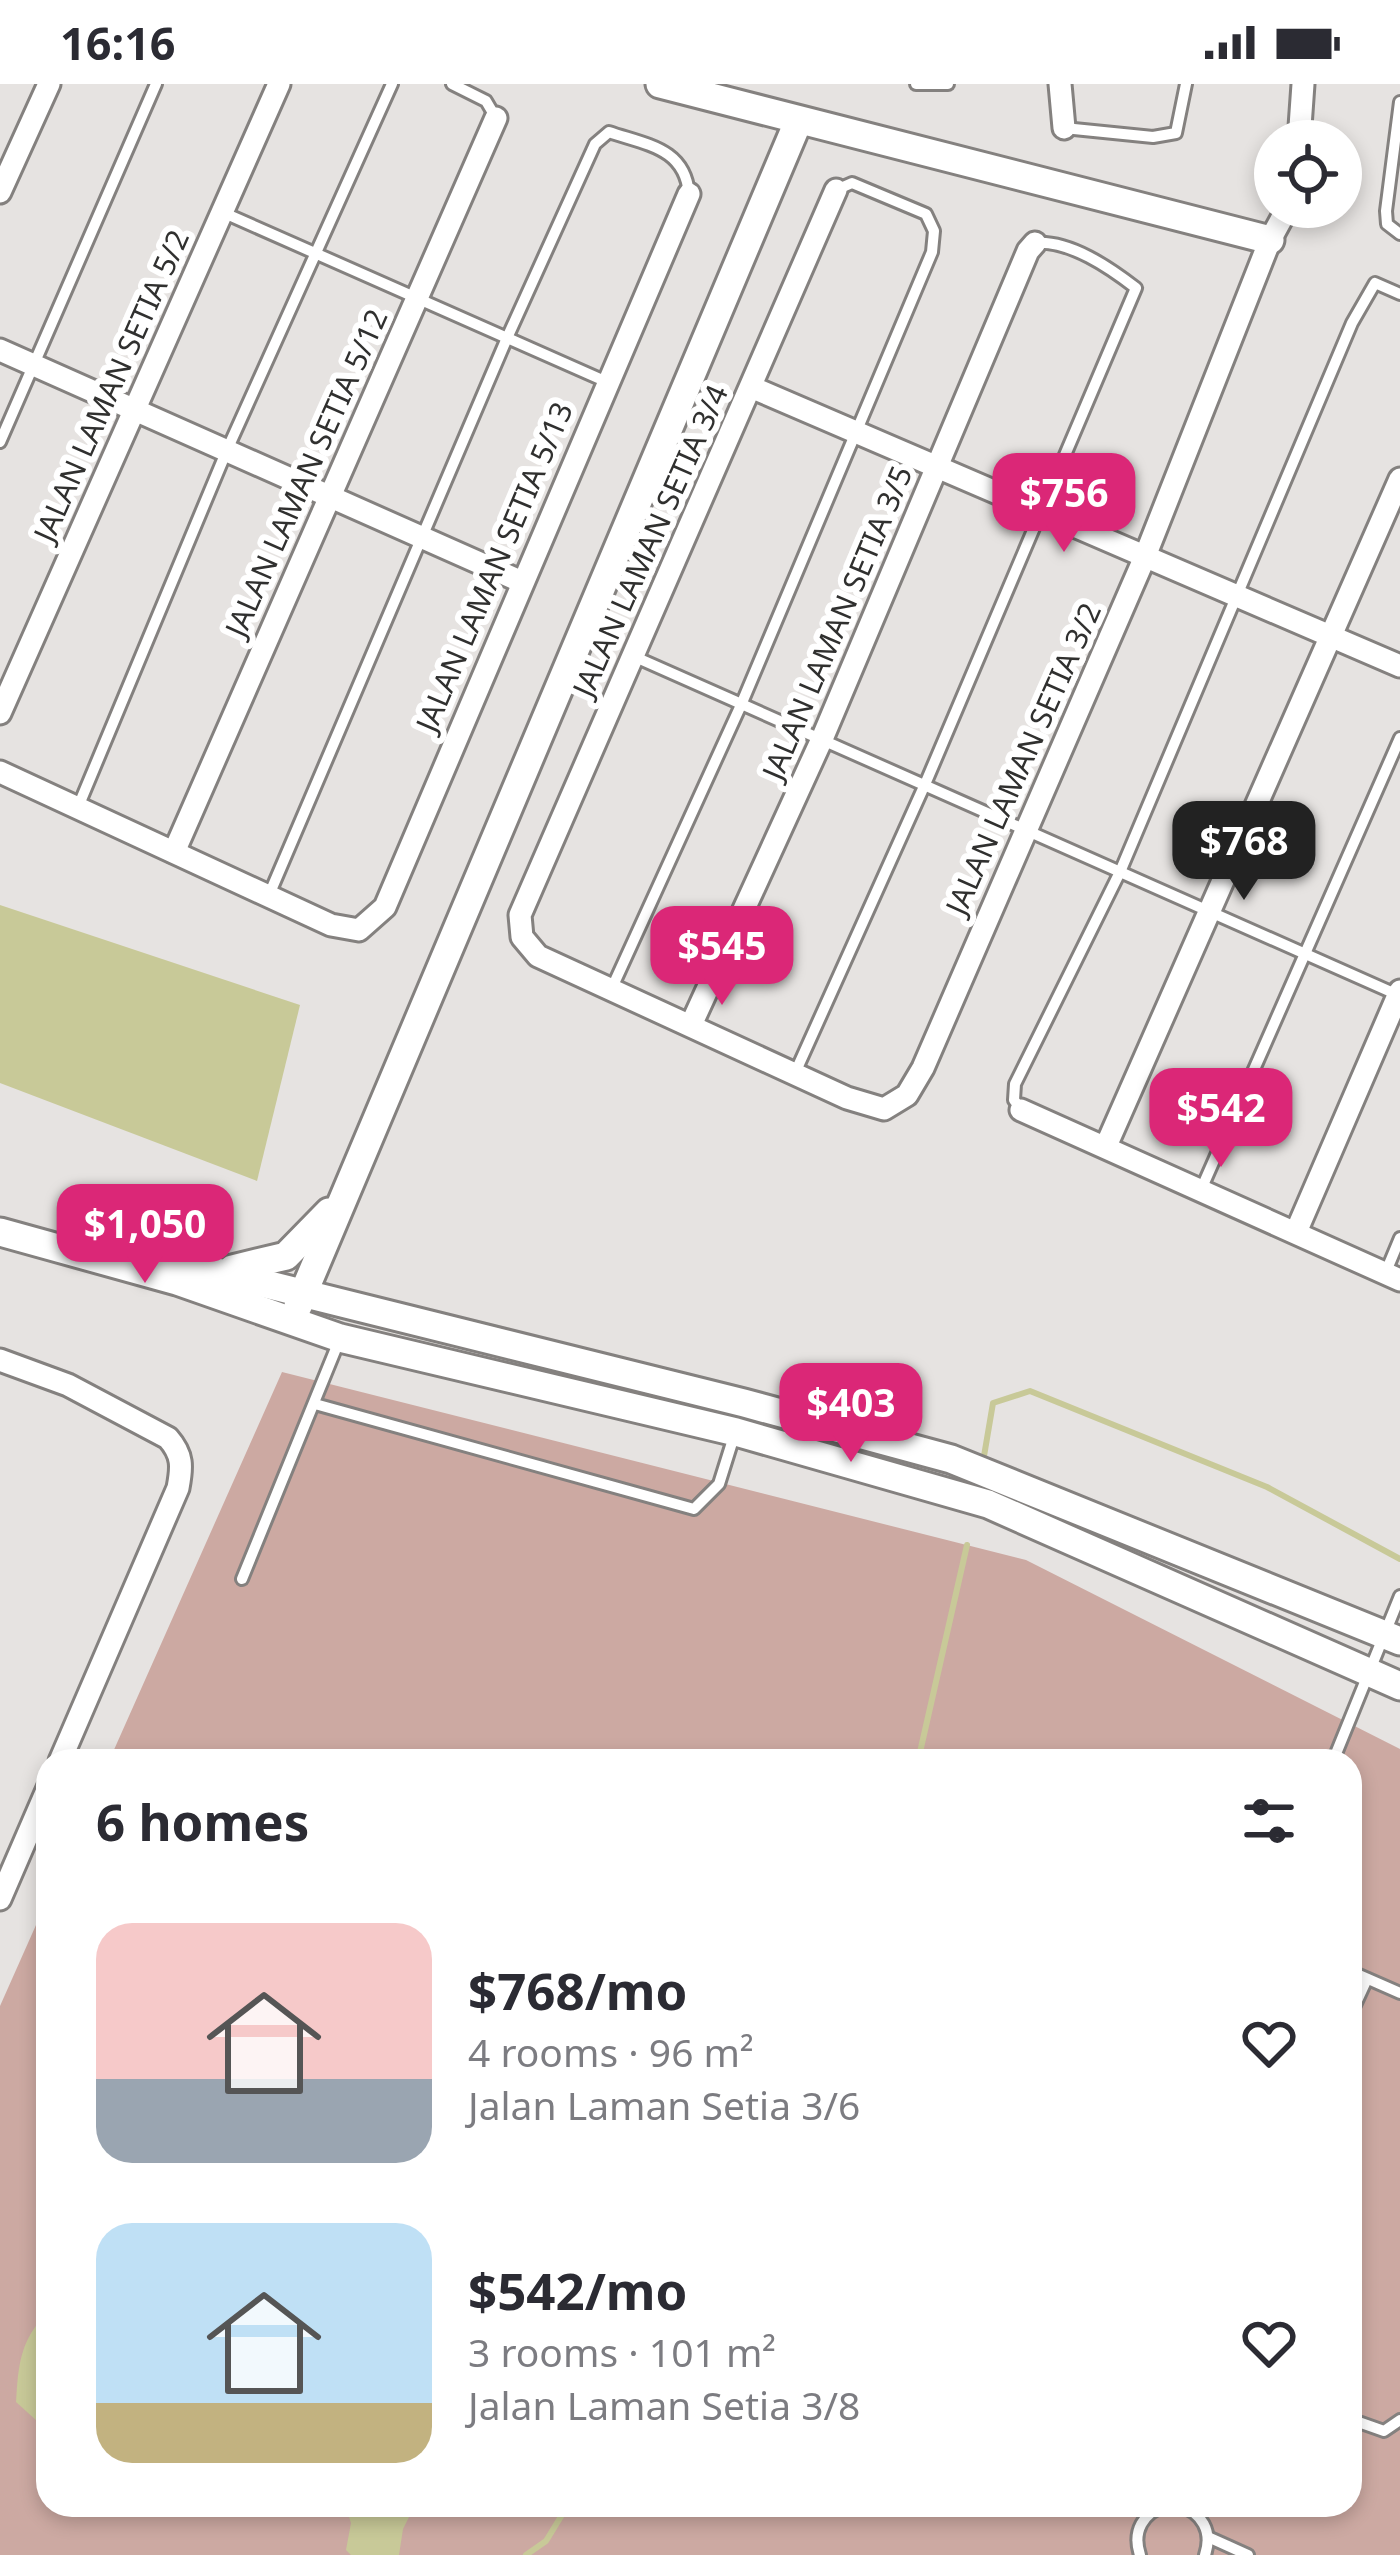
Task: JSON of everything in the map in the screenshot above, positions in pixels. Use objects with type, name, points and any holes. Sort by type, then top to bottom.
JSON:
[{"type":"street","points":[[0,192],[49,84]]},
{"type":"street","name":"JALAN LAMAN SETIA 5/2","points":[[0,713],[279,84]]},
{"type":"street","points":[[660,84],[1270,240]]},
{"type":"street","points":[[1060,84],[1064,128]]},
{"type":"street","points":[[1301,120],[1304,84]]},
{"type":"street","name":"JALAN LAMAN SETIA 5/12","points":[[174,852],[496,118]]},
{"type":"street","points":[[292,1320],[799,122]]},
{"type":"street","name":"JALAN LAMAN SETIA 3/4","points":[[611,990],[538,956],[523,937],[520,915],[836,190]]},
{"type":"street","name":"JALAN LAMAN SETIA 5/13","points":[[268,897],[331,925],[358,930],[385,907],[520,581],[689,194]]},
{"type":"street","name":"JALAN LAMAN SETIA 3/2","points":[[794,1074],[884,1109],[908,1095],[1144,559],[1277,228]]},
{"type":"street","name":"JALAN LAMAN SETIA 3/5","points":[[692,1025],[822,739],[1035,243]]},
{"type":"street","points":[[0,350],[520,581]]},
{"type":"street","points":[[751,387],[1400,666]]},
{"type":"street","points":[[1106,1146],[1400,479]]},
{"type":"street","points":[[0,772],[268,897]]},
{"type":"street","points":[[611,990],[794,1074]]},
{"type":"street","points":[[1296,1232],[1400,994]]},
{"type":"street","points":[[1022,1110],[1392,1277]]},
{"type":"street","points":[[210,1271],[260,1266],[286,1256],[314,1231],[346,1190]]},
{"type":"street","points":[[0,1216],[951,1460],[1392,1637]]},
{"type":"street","points":[[0,1232],[177,1281],[340,1338],[736,1432],[988,1504],[1400,1686]]},
{"type":"street","points":[[2,1367],[68,1385],[168,1438],[179,1451],[182,1468],[178,1489],[65,1749]]},
{"type":"street","points":[[0,1899],[36,1816]]},
{"type":"lane","points":[[0,442],[156,84]]},
{"type":"lane","points":[[78,809],[227,450],[392,84]]},
{"type":"lane","points":[[452,84],[486,101],[496,118]]},
{"type":"lane","points":[[916,84],[948,84]]},
{"type":"lane","points":[[1064,128],[1153,137],[1176,133],[1186,84]]},
{"type":"lane","points":[[1400,102],[1386,211],[1387,224],[1400,234]]},
{"type":"lane","points":[[268,897],[507,338],[601,135],[609,132],[669,152],[682,164],[689,194]]},
{"type":"lane","points":[[611,990],[741,705],[932,252],[934,231],[926,214],[852,183],[836,190]]},
{"type":"lane","points":[[222,212],[607,382]]},
{"type":"lane","points":[[794,1074],[926,782],[1136,288],[1104,263],[1046,242],[1035,243]]},
{"type":"lane","points":[[1022,1110],[1014,1100],[1015,1084],[1120,872],[1361,303],[1375,283],[1400,294]]},
{"type":"lane","points":[[634,656],[1400,994]]},
{"type":"lane","points":[[1200,1192],[1400,738]]},
{"type":"lane","points":[[1392,1277],[1400,1238]]},
{"type":"lane","points":[[242,1579],[340,1338]]},
{"type":"lane","points":[[315,1404],[694,1509],[719,1484],[736,1432]]},
{"type":"lane","points":[[1338,1749],[1370,1672],[1392,1637],[1400,1596]]},
{"type":"lane","points":[[1362,1977],[1400,1993]]},
{"type":"lane","points":[[1362,1990],[1367,1979]]},
{"type":"lane","points":[[1362,2423],[1384,2431],[1400,2420]]},
{"type":"lane","points":[[1140,2555],[1139,2526],[1145,2517]]},
{"type":"lane","points":[[1199,2517],[1208,2537],[1204,2555]]},
{"type":"lane","points":[[1208,2537],[1248,2555]]},
{"type":"shaded area","points":[[0,905],[300,1005],[257,1181],[0,1083]]},
{"type":"shaded area","points":[[282,1372],[1026,1560],[1400,1749],[1400,2555],[0,2555],[0,2006],[36,1925],[36,2517],[1362,2517],[1362,1749],[114,1749]]},
{"type":"shaded area","points":[[36,2328],[36,2420],[16,2402],[26,2343]]},
{"type":"shaded area","points":[[349,2517],[409,2517],[399,2555],[351,2555],[346,2550]]},
{"type":"waterway","points":[[983,1462],[993,1403],[1030,1391],[1267,1487],[1400,1559]]},
{"type":"waterway","points":[[921,1749],[967,1545]]},
{"type":"waterway","points":[[526,2555],[546,2541],[561,2517]]}]
